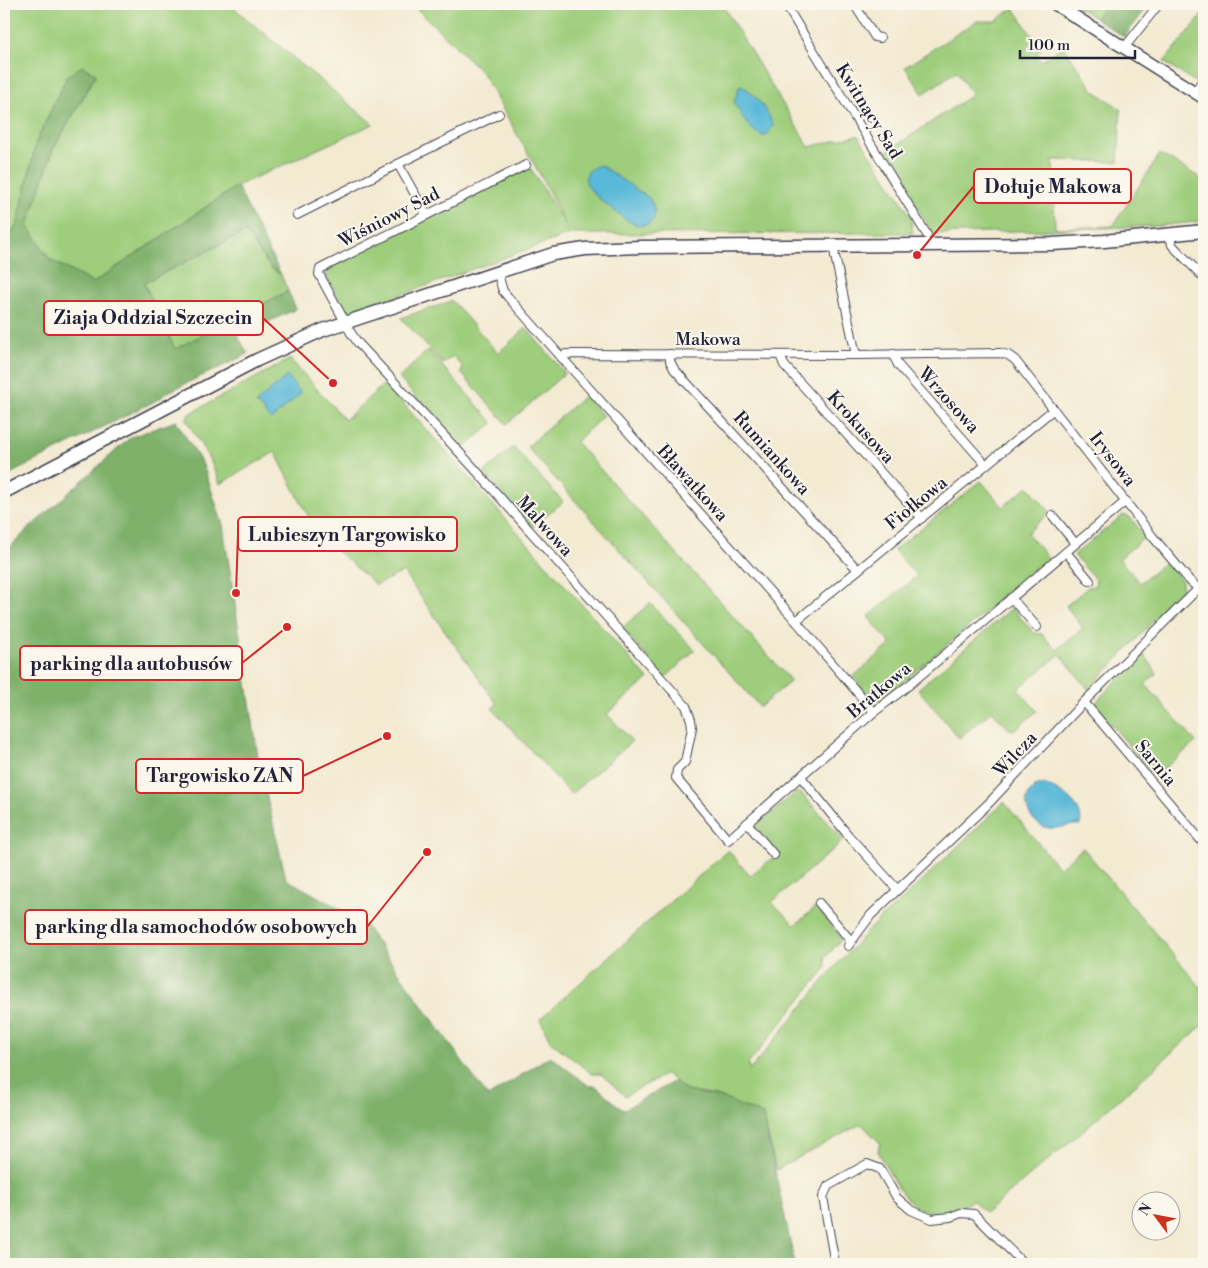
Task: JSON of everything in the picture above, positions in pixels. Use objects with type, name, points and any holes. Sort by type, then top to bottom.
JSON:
[{"type":"main road","points":[[4,492],[257,360],[302,339],[345,322],[553,254],[585,249],[1067,244],[1204,231]]},
{"type":"street","name":"Kwitnący Sad","points":[[785,4],[927,235]]},
{"type":"street","points":[[854,4],[875,36],[880,38]]},
{"type":"street","points":[[1055,4],[1204,98]]},
{"type":"street","points":[[1124,48],[1159,4]]},
{"type":"street","points":[[1194,92],[1204,79]]},
{"type":"street","points":[[297,215],[499,114]]},
{"type":"street","points":[[398,164],[426,214]]},
{"type":"street","name":"Wiśniowy Sad","points":[[345,322],[319,274],[320,269],[526,165]]},
{"type":"street","points":[[1170,235],[1172,245],[1204,278]]},
{"type":"street","points":[[834,246],[834,256],[856,355]]},
{"type":"street","name":"Bławatkowa","points":[[497,271],[503,291],[508,297],[796,621],[874,712]]},
{"type":"street","name":"Malwowa","points":[[345,322],[358,343],[472,466],[686,706],[692,728],[685,762]]},
{"type":"street","name":"Makowa","points":[[561,357],[566,354],[856,355],[1000,353]]},
{"type":"street","name":"Irysowa","points":[[1000,353],[1008,355],[1015,360],[1153,537],[1190,581],[1202,586]]},
{"type":"street","name":"Rumiankowa","points":[[670,354],[670,361],[674,369],[858,570]]},
{"type":"street","name":"Wrzosowa","points":[[893,354],[898,365],[986,464]]},
{"type":"street","name":"Krokusowa","points":[[780,355],[784,365],[922,518]]},
{"type":"street","name":"Fiołkowa","points":[[796,621],[1054,409]]},
{"type":"street","name":"Bratkowa","points":[[685,762],[677,770],[676,778],[728,840],[874,712],[909,685],[1126,501]]},
{"type":"street","points":[[1052,515],[1076,543]]},
{"type":"street","points":[[1066,552],[1090,581]]},
{"type":"street","name":"Wilcza","points":[[819,903],[850,943],[871,915],[988,804],[1084,702],[1202,586]]},
{"type":"street","points":[[1011,598],[1037,627]]},
{"type":"street","name":"Sarnia","points":[[1084,702],[1204,844]]},
{"type":"street","points":[[801,777],[848,835],[897,889]]},
{"type":"street","points":[[747,823],[774,855]]},
{"type":"street","points":[[835,1264],[823,1197],[828,1186],[867,1164],[880,1169],[897,1198],[911,1210],[932,1219],[950,1217],[961,1213],[974,1214],[1024,1264]]},
{"type":"green space","points":[[4,4],[229,4],[373,124],[237,186],[93,283],[49,259],[28,225],[53,150],[96,75],[82,66],[36,142],[18,223],[4,245]]},
{"type":"green space","points":[[412,4],[722,4],[809,147],[858,135],[911,216],[913,233],[570,234],[351,313],[344,310],[325,273],[327,268],[530,167],[566,226],[542,178],[481,71]]},
{"type":"green space","points":[[1073,4],[1106,4],[1095,18]]},
{"type":"green space","points":[[1106,4],[1150,4],[1124,37],[1095,18]]},
{"type":"green space","points":[[1014,8],[1041,50],[1037,53],[1041,61],[1064,46],[1093,90],[1121,109],[1118,162],[1053,160],[1055,228],[1113,226],[1160,154],[1204,180],[1204,221],[1158,226],[934,234],[883,154],[972,95],[957,71],[923,94],[905,67],[977,21],[995,21]]},
{"type":"green space","points":[[1204,13],[1204,71],[1195,82],[1164,62]]},
{"type":"green space","points":[[82,66],[96,74],[53,150],[28,225],[49,259],[93,283],[237,186],[281,275],[270,267],[245,232],[144,283],[175,349],[288,291],[296,309],[238,336],[248,354],[166,393],[161,398],[4,477],[4,245],[18,223],[36,142],[67,76]]},
{"type":"green space","points":[[245,232],[270,267],[281,275],[288,291],[175,349],[144,283]]},
{"type":"green space","points":[[452,301],[498,353],[526,328],[565,373],[507,424],[461,373],[463,367],[453,356],[443,364],[401,318]]},
{"type":"green space","points":[[428,350],[493,423],[462,450],[399,378]]},
{"type":"green space","points":[[290,359],[345,420],[385,383],[648,679],[607,714],[632,741],[571,794],[492,708],[497,704],[403,572],[376,585],[317,533],[275,452],[220,484],[211,462],[186,419],[189,414]]},
{"type":"green space","points":[[585,395],[603,416],[576,442],[791,681],[760,707],[527,447]]},
{"type":"green space","points":[[176,421],[203,465],[223,525],[259,763],[286,879],[362,921],[488,1097],[550,1056],[589,1086],[596,1086],[623,1110],[675,1081],[687,1091],[720,1097],[763,1115],[795,1264],[4,1264],[4,554],[26,531],[131,437]]},
{"type":"green space","points":[[513,447],[563,502],[532,527],[484,473]]},
{"type":"green space","points":[[981,481],[1003,507],[1028,486],[1050,512],[1027,533],[1049,559],[879,702],[873,700],[853,677],[891,644],[868,617],[917,576],[894,550]]},
{"type":"green space","points":[[1123,515],[1130,517],[1145,537],[1119,559],[1140,583],[1167,561],[1182,581],[1182,590],[1089,690],[1060,654],[1018,689],[1037,711],[1015,730],[1009,729],[992,711],[959,738],[918,689],[1012,608],[1034,633],[1042,634],[1056,650],[1083,628],[1066,606],[1088,587],[1095,586],[1096,580],[1074,555]]},
{"type":"green space","points":[[650,603],[695,650],[665,678],[622,628]]},
{"type":"green space","points":[[1143,653],[1157,673],[1145,684],[1196,742],[1155,776],[1111,724],[1109,726],[1096,710],[1094,704]]},
{"type":"green space","points":[[796,792],[801,793],[844,840],[772,902],[795,925],[816,907],[842,939],[825,958],[826,968],[748,1064],[750,1070],[833,969],[876,922],[903,899],[1004,802],[1059,868],[1083,848],[1204,991],[1204,1024],[986,1213],[972,1200],[951,1211],[931,1212],[920,1209],[902,1194],[878,1151],[880,1143],[861,1124],[776,1170],[763,1115],[720,1097],[687,1091],[666,1074],[625,1096],[601,1074],[592,1074],[550,1041],[540,1019],[728,850],[750,876],[771,859],[777,858],[777,852],[755,827]]},
{"type":"water","points":[[740,85],[755,96],[769,116],[773,127],[766,136],[751,128],[734,102]]},
{"type":"water","points":[[600,165],[649,198],[655,212],[654,217],[649,223],[639,225],[632,223],[594,193],[586,181],[586,175]]},
{"type":"water","points":[[287,376],[301,393],[271,420],[256,403]]},
{"type":"water","points":[[1044,784],[1057,790],[1075,805],[1081,818],[1080,825],[1044,827],[1031,816],[1027,806],[1028,795],[1035,787]]},
{"type":"place","name":"Dołuje Makowa","points":[[917,255]]},
{"type":"place","name":"Ziaja Oddzial Szczecin","points":[[333,383]]},
{"type":"place","name":"Lubieszyn Targowisko","points":[[236,593]]},
{"type":"place","name":"parking dla autobusów","points":[[287,627]]},
{"type":"place","name":"Targowisko ZAN","points":[[387,736]]},
{"type":"place","name":"parking dla samochodów osobowych","points":[[427,852]]}]
